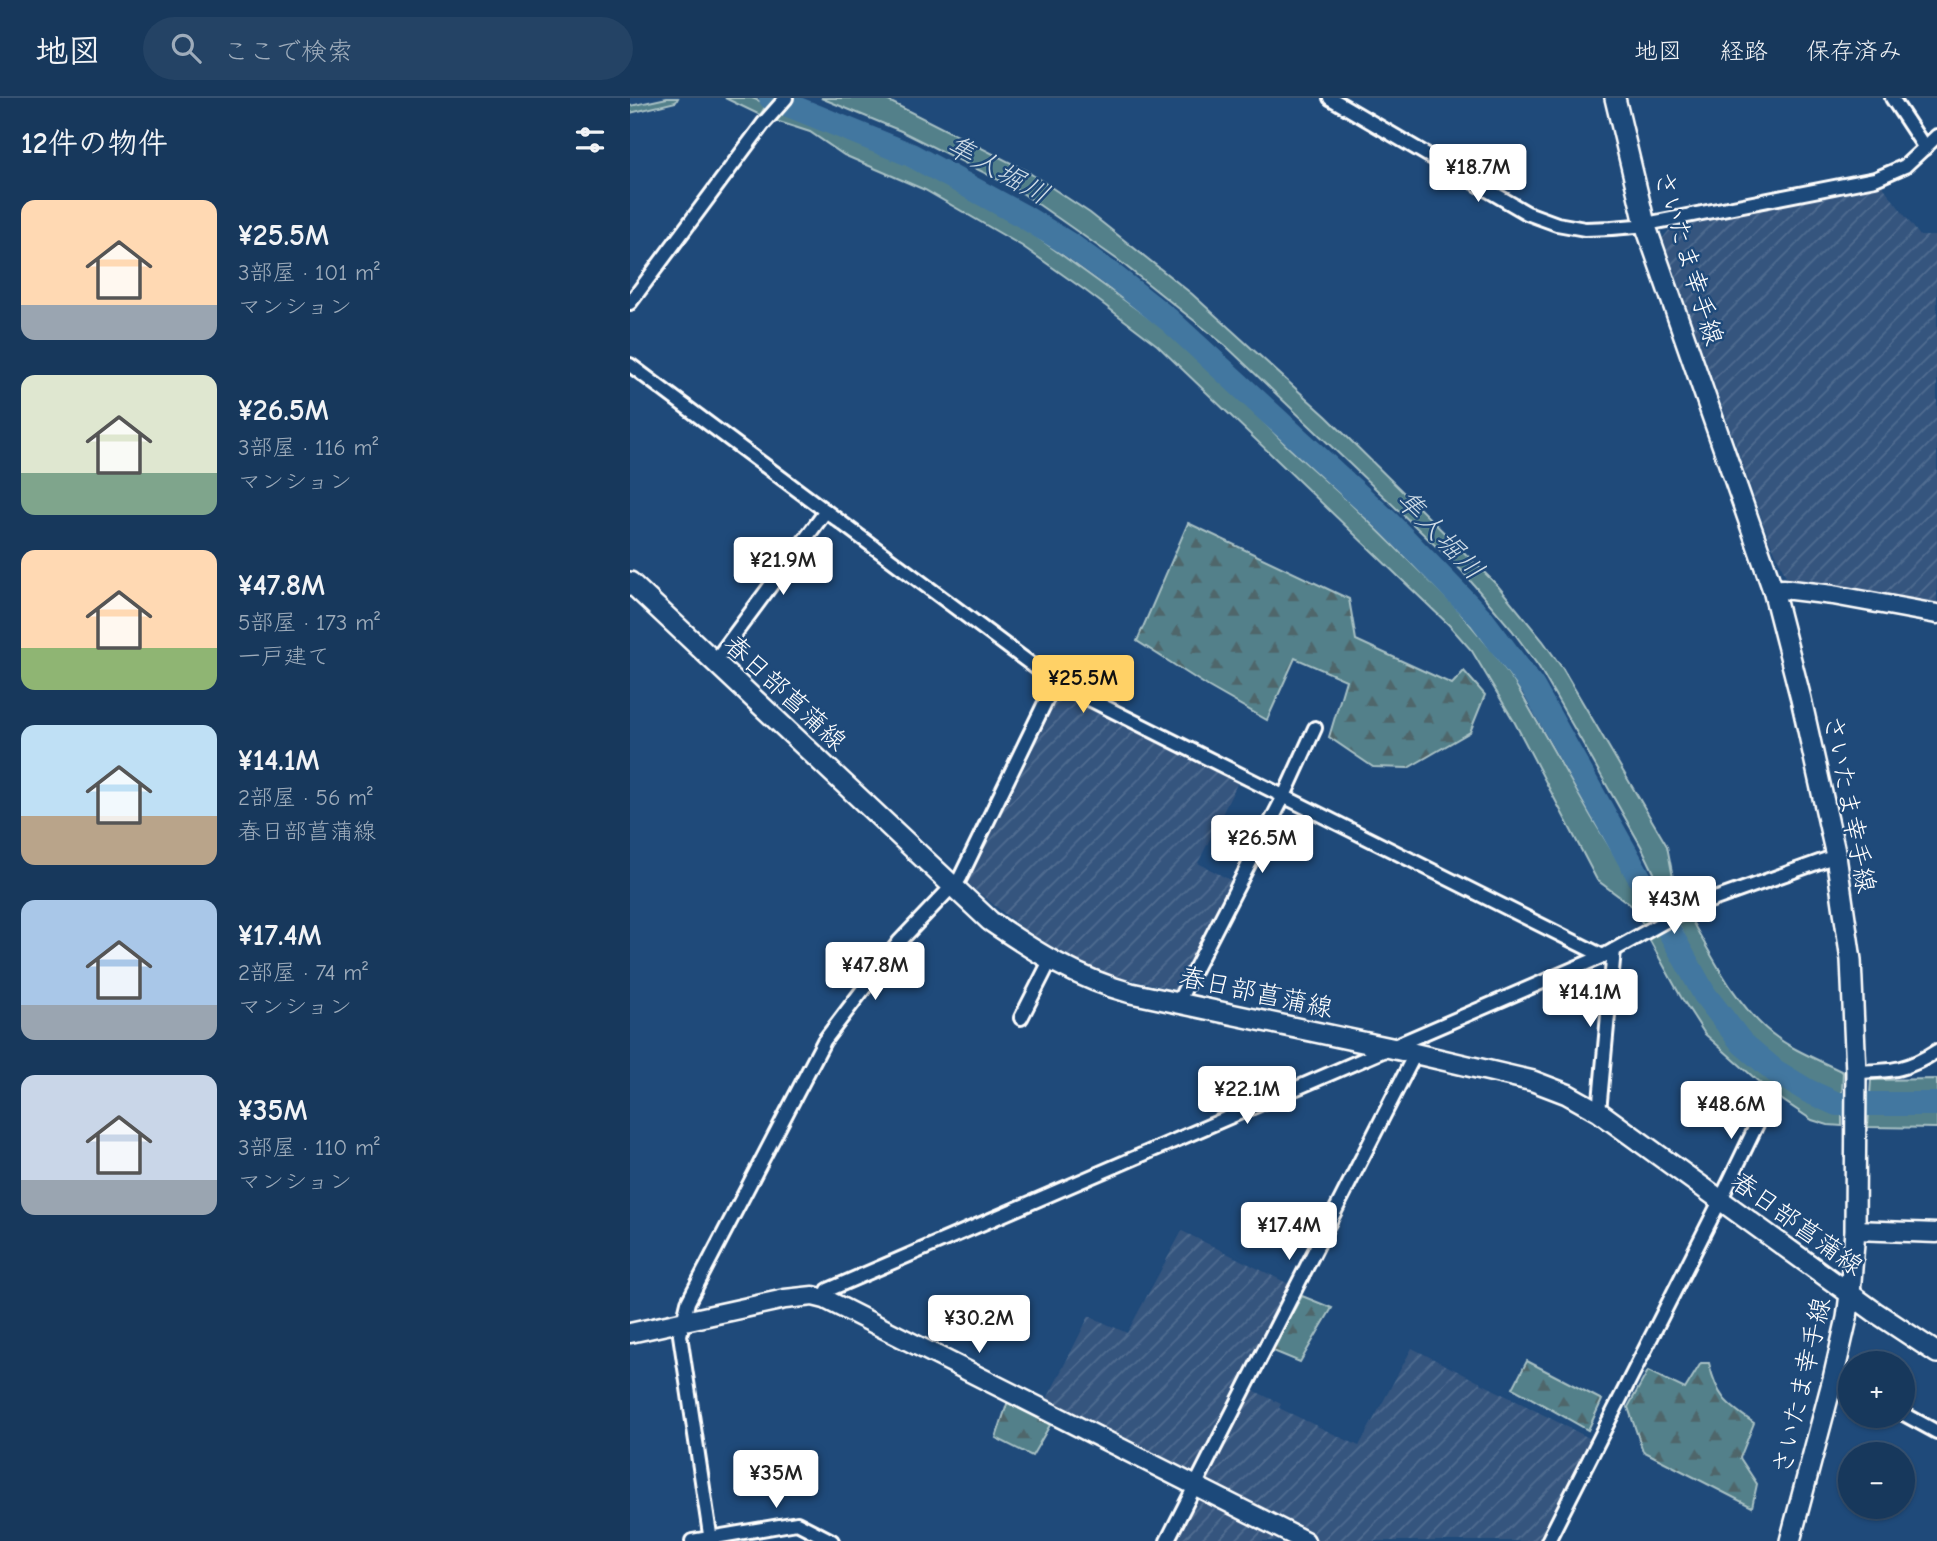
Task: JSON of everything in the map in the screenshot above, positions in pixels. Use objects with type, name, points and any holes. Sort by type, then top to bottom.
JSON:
[{"type":"main road","name":"さいたま幸手線","points":[[1615,98],[1645,224],[1773,590],[1801,699],[1836,856],[1851,960],[1856,1072],[1855,1230],[1844,1351]]},
{"type":"main road","name":"春日部菖蒲線","points":[[630,582],[990,921],[1050,961],[1103,985],[1177,1004],[1391,1048],[1533,1082],[1567,1094],[1599,1112],[1850,1294],[1937,1353]]},
{"type":"main road","name":"さいたま幸手線","points":[[1790,1541],[1838,1392]]},
{"type":"street","points":[[630,303],[763,124],[786,98]]},
{"type":"street","points":[[1330,98],[1527,213],[1557,224],[1586,229],[1645,224],[1875,179],[1905,166],[1937,136]]},
{"type":"street","points":[[1892,98],[1925,148]]},
{"type":"street","points":[[630,365],[1055,682],[1608,953]]},
{"type":"street","points":[[714,662],[826,511]]},
{"type":"street","points":[[1773,590],[1833,595],[1937,614]]},
{"type":"street","points":[[710,1540],[680,1335],[681,1323],[693,1290],[824,1041],[899,942],[944,892],[953,886],[966,867],[1055,682]]},
{"type":"street","points":[[1177,1004],[1284,796],[1315,728]]},
{"type":"street","points":[[825,1299],[828,1290],[1608,953],[1687,909],[1836,856]]},
{"type":"street","points":[[1599,1112],[1608,953]]},
{"type":"street","points":[[1021,1018],[1050,961]]},
{"type":"street","points":[[1856,1072],[1891,1072],[1915,1065],[1937,1051]]},
{"type":"street","points":[[1167,1541],[1415,1054]]},
{"type":"street","points":[[1548,1541],[1771,1096]]},
{"type":"street","points":[[1855,1230],[1937,1233]]},
{"type":"street","points":[[630,1333],[785,1299],[813,1296],[825,1299],[1305,1541]]},
{"type":"street","points":[[1915,1420],[1937,1433]]},
{"type":"street","points":[[692,1541],[797,1523],[832,1541]]},
{"type":"shaded area","points":[[1882,185],[1920,236],[1937,236],[1937,607],[1789,583],[1769,539],[1663,238],[1672,226]]},
{"type":"shaded area","points":[[1064,691],[1239,780],[1198,863],[1234,882],[1178,990],[1104,974],[1073,959],[1023,929],[966,882],[1033,750],[1033,741],[1058,693]]},
{"type":"shaded area","points":[[1182,1231],[1293,1286],[1241,1384],[1281,1404],[1279,1408],[1359,1446],[1412,1348],[1591,1439],[1539,1541],[1171,1541],[1201,1482],[1046,1401],[1089,1316],[1127,1333]]},
{"type":"green space","points":[[678,98],[676,102],[630,113],[630,106]]},
{"type":"green space","points":[[725,98],[752,98],[767,104],[760,115]]},
{"type":"green space","points":[[821,98],[883,98],[1025,170],[1090,213],[1192,294],[1327,417],[1498,586],[1543,641],[1563,669],[1667,846],[1675,888],[1682,904],[1672,910],[1641,846],[1585,747],[1539,667],[1512,630],[1462,571],[1226,346],[1118,260],[1015,188],[901,131]]},
{"type":"green space","points":[[783,112],[896,159],[992,209],[1037,237],[1167,331],[1238,395],[1287,446],[1348,501],[1453,604],[1491,649],[1515,683],[1592,818],[1654,919],[1643,924],[1632,906],[1597,880],[1515,723],[1472,651],[1449,625],[1157,345],[1022,246],[925,190],[844,155],[810,132],[776,121]]},
{"type":"green space","points":[[1188,523],[1349,599],[1356,640],[1452,684],[1464,671],[1485,695],[1470,732],[1408,768],[1373,767],[1329,737],[1346,680],[1295,658],[1267,720],[1137,641]]},
{"type":"green space","points":[[1690,918],[1746,1008],[1779,1039],[1843,1072],[1842,1095],[1818,1087],[1792,1072],[1755,1046],[1740,1031],[1700,972],[1678,924]]},
{"type":"green space","points":[[1660,931],[1702,998],[1733,1038],[1770,1073],[1793,1089],[1822,1105],[1842,1111],[1842,1126],[1812,1120],[1769,1091],[1705,1034],[1649,939]]},
{"type":"green space","points":[[1937,1079],[1937,1094],[1870,1094],[1871,1080]]},
{"type":"green space","points":[[1869,1112],[1937,1114],[1937,1128],[1868,1127]]},
{"type":"green space","points":[[1302,1296],[1332,1308],[1300,1362],[1271,1350]]},
{"type":"green space","points":[[1527,1361],[1602,1400],[1588,1430],[1513,1388]]},
{"type":"green space","points":[[1701,1363],[1709,1363],[1715,1384],[1724,1399],[1754,1423],[1740,1458],[1757,1484],[1752,1507],[1643,1451],[1628,1407],[1648,1371],[1685,1389]]},
{"type":"green space","points":[[1008,1401],[1050,1425],[1032,1456],[996,1438]]},
{"type":"waterway","name":"隼人堀川","points":[[771,98],[911,155],[1023,216],[1072,246],[1169,320],[1388,522],[1481,618],[1533,687],[1705,995],[1742,1043],[1775,1071],[1808,1091],[1837,1104],[1937,1104]]}]
